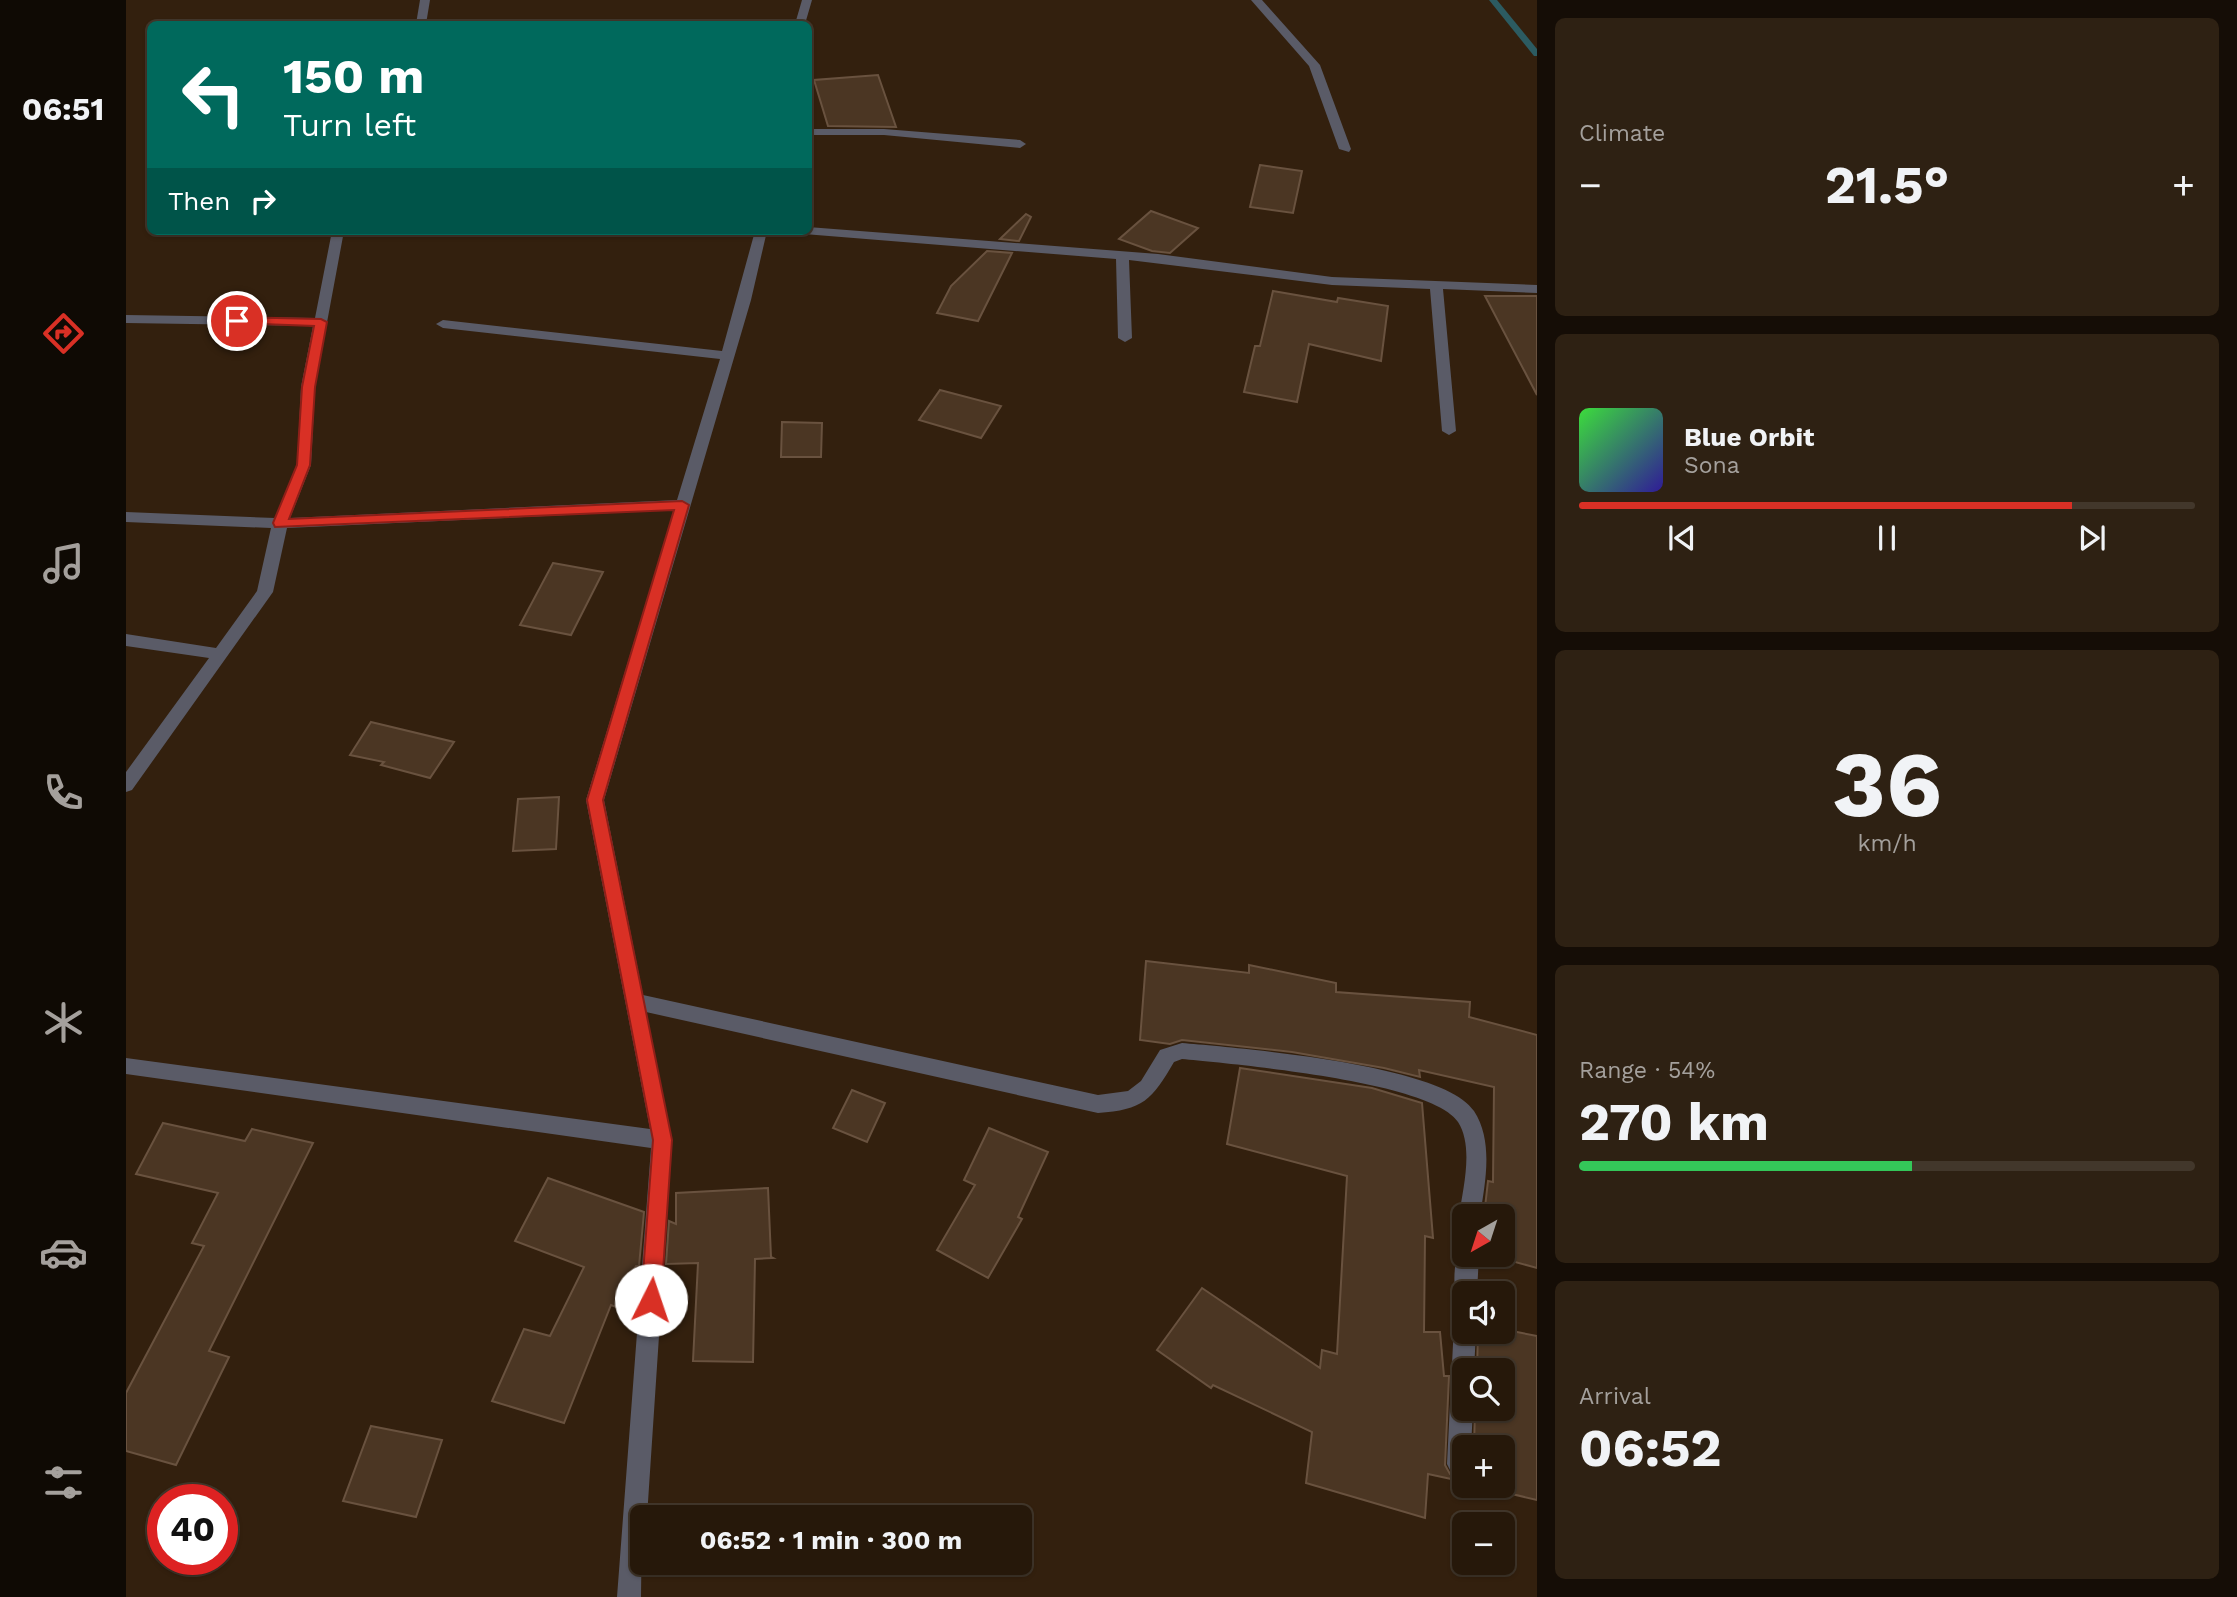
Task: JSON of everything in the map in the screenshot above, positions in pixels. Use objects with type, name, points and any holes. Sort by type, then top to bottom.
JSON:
[{"type":"street","points":[[422,21],[425,0]]},
{"type":"street","points":[[801,21],[807,0]]},
{"type":"street","points":[[1256,0],[1314,65],[1345,149]]},
{"type":"street","points":[[812,132],[884,132],[1020,144]]},
{"type":"street","points":[[812,231],[1122,256],[1332,281],[1537,289]]},
{"type":"street","points":[[126,785],[265,592],[280,523],[304,465],[308,387],[337,235]]},
{"type":"street","points":[[629,1597],[662,1140],[595,800],[727,356],[760,235]]},
{"type":"street","points":[[1122,256],[1125,338]]},
{"type":"street","points":[[1436,285],[1449,431]]},
{"type":"street","points":[[126,319],[321,322]]},
{"type":"street","points":[[443,324],[727,356]]},
{"type":"street","points":[[126,517],[280,523],[682,505]]},
{"type":"street","points":[[126,640],[220,654]]},
{"type":"street","points":[[634,1001],[1098,1104],[1127,1103],[1146,1093],[1167,1056],[1182,1051],[1328,1069],[1433,1092],[1461,1108],[1477,1140],[1471,1204]]},
{"type":"street","points":[[126,1066],[662,1140]]},
{"type":"street","points":[[1460,1435],[1464,1344]]},
{"type":"building","points":[[878,75],[896,127],[828,126],[814,80]]},
{"type":"building","points":[[1260,165],[1302,171],[1293,213],[1250,207]]},
{"type":"building","points":[[1151,211],[1198,228],[1170,253],[1152,251],[1119,239]]},
{"type":"building","points":[[1026,214],[1031,217],[1019,241],[1000,239]]},
{"type":"building","points":[[987,251],[1012,253],[978,321],[937,313],[951,286]]},
{"type":"building","points":[[1273,291],[1337,302],[1338,298],[1388,306],[1381,361],[1309,344],[1297,402],[1244,392],[1255,346],[1260,346]]},
{"type":"building","points":[[1485,296],[1537,296],[1537,395]]},
{"type":"building","points":[[940,390],[1001,406],[981,438],[919,420]]},
{"type":"building","points":[[782,422],[822,423],[821,457],[781,457]]},
{"type":"building","points":[[553,563],[603,572],[571,635],[520,625]]},
{"type":"building","points":[[371,722],[454,742],[430,778],[381,765],[384,762],[350,755]]},
{"type":"building","points":[[559,797],[556,849],[513,851],[518,799]]},
{"type":"building","points":[[1146,961],[1249,973],[1249,965],[1336,983],[1336,992],[1470,1002],[1469,1017],[1537,1035],[1537,1268],[1516,1262],[1516,1204],[1485,1204],[1488,1181],[1493,1182],[1494,1087],[1419,1070],[1420,1077],[1292,1052],[1182,1040],[1170,1044],[1140,1040]]},
{"type":"building","points":[[1240,1068],[1372,1088],[1422,1103],[1433,1238],[1425,1236],[1424,1332],[1440,1332],[1444,1376],[1449,1376],[1445,1465],[1452,1475],[1452,1479],[1428,1474],[1425,1518],[1306,1483],[1312,1432],[1213,1385],[1211,1388],[1157,1350],[1202,1288],[1320,1368],[1322,1350],[1337,1354],[1347,1176],[1227,1144]]},
{"type":"building","points":[[852,1090],[885,1103],[867,1142],[833,1128]]},
{"type":"building","points":[[163,1123],[245,1141],[252,1129],[313,1143],[209,1351],[229,1357],[176,1465],[126,1451],[126,1393],[204,1246],[192,1243],[218,1193],[136,1174]]},
{"type":"building","points":[[989,1128],[1048,1152],[1018,1217],[1022,1219],[988,1278],[937,1250],[975,1185],[964,1180]]},
{"type":"building","points":[[548,1178],[644,1212],[639,1266],[636,1266],[616,1307],[611,1305],[564,1423],[492,1401],[524,1329],[550,1336],[584,1267],[515,1241]]},
{"type":"building","points":[[768,1188],[773,1258],[755,1259],[753,1362],[693,1361],[698,1263],[666,1264],[669,1221],[676,1224],[676,1193]]},
{"type":"building","points":[[1515,1332],[1537,1336],[1537,1500],[1515,1495],[1515,1435],[1474,1435],[1475,1421],[1515,1421],[1515,1358],[1477,1358],[1478,1344],[1515,1344]]},
{"type":"building","points":[[371,1426],[442,1440],[416,1517],[343,1501]]},
{"type":"waterway","points":[[1493,0],[1537,54]]},
{"type":"route","points":[[237,321],[321,322],[308,387],[304,465],[280,523],[682,505],[595,800],[662,1140],[651,1300]]}]
